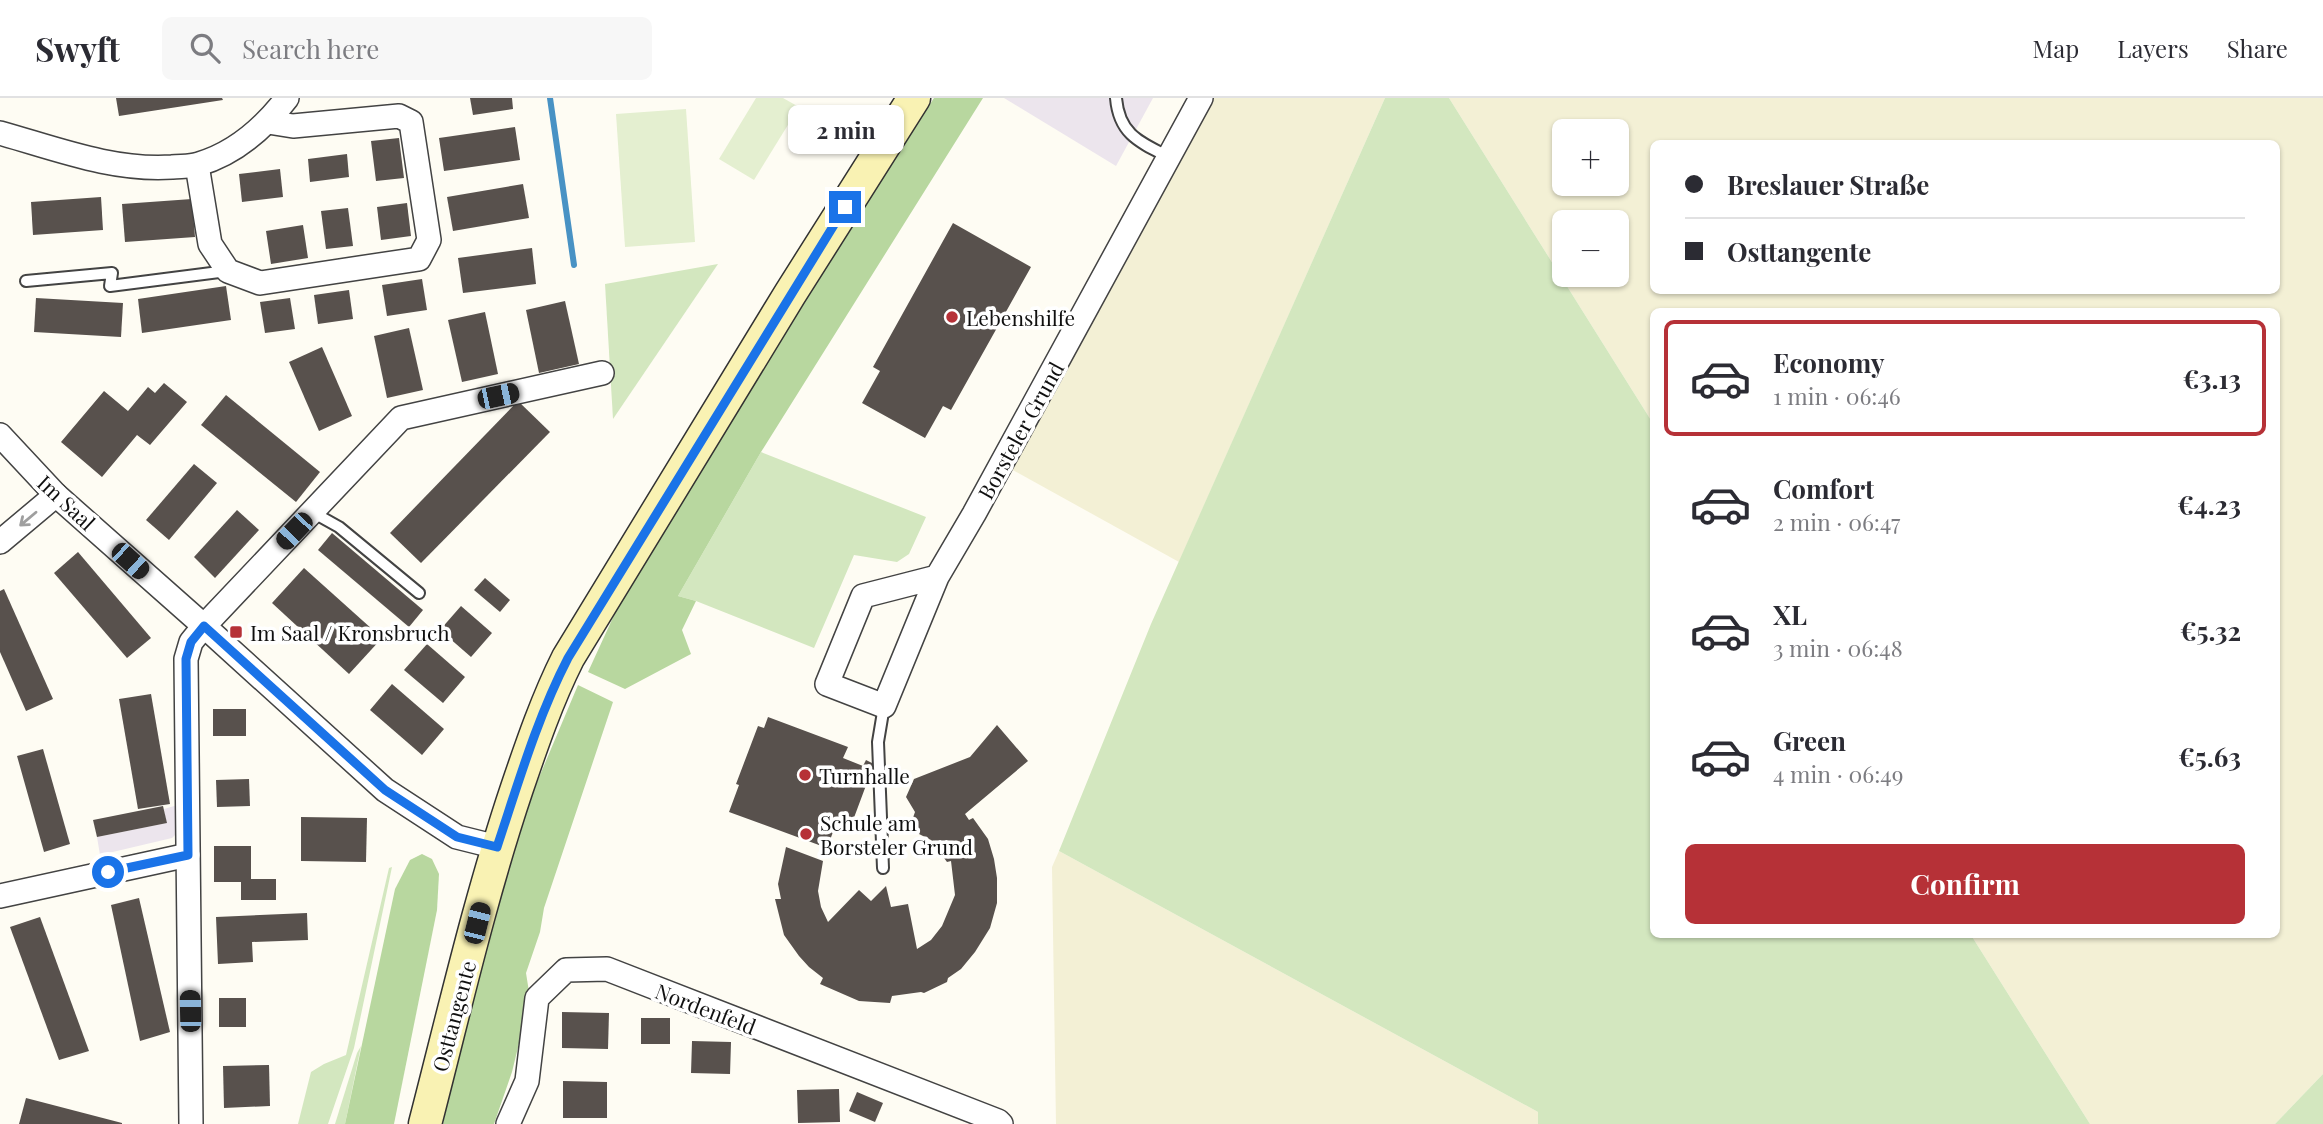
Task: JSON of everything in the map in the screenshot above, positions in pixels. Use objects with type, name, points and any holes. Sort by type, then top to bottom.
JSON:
[{"type":"main road","name":"Osttangente","points":[[425,1124],[497,847],[556,681],[790,294],[914,98]]},
{"type":"street","points":[[0,133],[104,163],[148,168],[197,165],[234,149],[268,122],[287,98]]},
{"type":"street","name":"Borsteler Grund","points":[[884,706],[937,577],[1201,98]]},
{"type":"street","points":[[197,165],[210,244],[228,271],[260,283],[419,259],[429,240],[411,122],[399,116],[293,126],[268,122]]},
{"type":"street","points":[[191,1124],[186,659],[191,642],[401,418],[602,373]]},
{"type":"street","name":"Im Saal","points":[[0,435],[56,495],[385,790],[457,837],[497,847]]},
{"type":"street","points":[[0,542],[56,495]]},
{"type":"street","points":[[884,706],[827,684],[863,596],[937,577]]},
{"type":"street","points":[[0,896],[188,855]]},
{"type":"street","name":"Nordenfeld","points":[[508,1124],[527,1081],[537,998],[566,970],[607,969],[1001,1124]]},
{"type":"lane","points":[[1115,98],[1117,112],[1124,128],[1141,143],[1169,157]]},
{"type":"lane","points":[[26,281],[111,272],[110,286],[228,271]]},
{"type":"lane","points":[[313,512],[340,527],[419,593]]},
{"type":"lane","points":[[883,868],[878,741],[884,706]]},
{"type":"shaded area","points":[[1004,98],[1153,98],[1116,166]]},
{"type":"shaded area","points":[[1214,98],[1385,98],[1179,562],[1011,469]]},
{"type":"shaded area","points":[[1449,98],[2323,98],[2323,1074],[2275,1124],[2090,1124],[1973,938],[2280,938],[2280,308],[1650,308],[1650,419],[1567,287],[1629,287],[1629,210],[1552,210],[1552,262]]},
{"type":"shaded area","points":[[181,804],[177,833],[172,838],[100,855],[97,837],[166,823],[164,809]]},
{"type":"shaded area","points":[[1059,851],[1538,1112],[1538,1124],[1056,1124],[1052,867]]},
{"type":"green space","points":[[756,98],[783,98],[799,107],[754,180],[719,159]]},
{"type":"green space","points":[[934,98],[983,98],[761,452],[678,596],[696,601],[682,630],[691,654],[625,689],[588,672],[632,576],[712,432]]},
{"type":"green space","points":[[1385,98],[1449,98],[1552,262],[1552,287],[1567,287],[1650,419],[1650,938],[1973,938],[2090,1124],[1538,1124],[1538,1112],[1059,851],[1151,624]]},
{"type":"green space","points":[[686,109],[695,242],[625,247],[616,114]]},
{"type":"green space","points":[[718,264],[613,419],[605,284]]},
{"type":"green space","points":[[761,452],[926,517],[909,554],[897,562],[854,555],[814,648],[678,596]]},
{"type":"green space","points":[[578,685],[613,702],[544,908],[540,932],[526,973],[530,998],[512,1072],[494,1124],[443,1124],[475,977],[521,820]]},
{"type":"green space","points":[[422,854],[432,859],[439,874],[437,910],[394,1124],[345,1124],[395,889],[410,860]]},
{"type":"green space","points":[[392,867],[354,1048],[328,1124],[298,1124],[311,1072],[346,1055],[389,868]]},
{"type":"green space","points":[[361,1046],[345,1124],[335,1124],[357,1053]]},
{"type":"green space","points":[[2323,1074],[2323,1124],[2275,1124]]},
{"type":"building","points":[[116,98],[222,98],[223,100],[119,116]]},
{"type":"building","points":[[470,98],[512,98],[513,109],[473,115]]},
{"type":"building","points":[[515,127],[520,160],[444,171],[439,138]]},
{"type":"building","points":[[399,138],[404,178],[376,181],[371,141]]},
{"type":"building","points":[[347,154],[349,177],[310,182],[308,159]]},
{"type":"building","points":[[280,169],[283,197],[242,202],[239,174]]},
{"type":"building","points":[[523,184],[529,218],[453,231],[447,197]]},
{"type":"building","points":[[101,197],[103,230],[33,235],[31,202]]},
{"type":"building","points":[[192,199],[195,237],[125,242],[122,204]]},
{"type":"building","points":[[407,203],[411,236],[381,240],[377,207]]},
{"type":"building","points":[[348,208],[353,246],[326,249],[321,211]]},
{"type":"building","name":"Lebenshilfe","points":[[953,223],[1031,267],[951,410],[943,406],[925,438],[862,403],[880,371],[873,367]]},
{"type":"building","points":[[303,225],[308,258],[271,264],[266,231]]},
{"type":"building","points":[[532,248],[536,284],[463,293],[458,258]]},
{"type":"building","points":[[422,279],[427,310],[387,316],[382,285]]},
{"type":"building","points":[[226,286],[231,320],[142,333],[138,299]]},
{"type":"building","points":[[349,290],[353,319],[318,324],[314,295]]},
{"type":"building","points":[[36,298],[123,303],[121,337],[34,332]]},
{"type":"building","points":[[290,298],[295,329],[265,333],[260,302]]},
{"type":"building","points":[[565,301],[579,364],[539,373],[526,310]]},
{"type":"building","points":[[485,312],[498,374],[462,382],[448,320]]},
{"type":"building","points":[[409,328],[423,390],[387,398],[374,336]]},
{"type":"building","points":[[322,347],[352,416],[319,431],[289,362]]},
{"type":"building","points":[[164,383],[187,402],[150,445],[137,435],[102,477],[61,442],[104,391],[128,411],[148,387],[155,393]]},
{"type":"building","points":[[226,395],[320,472],[296,502],[201,425]]},
{"type":"building","points":[[518,401],[550,432],[421,563],[390,533]]},
{"type":"building","points":[[194,464],[217,483],[169,540],[146,520]]},
{"type":"building","points":[[237,510],[259,530],[215,578],[194,557]]},
{"type":"building","points":[[332,533],[423,610],[409,627],[318,550]]},
{"type":"building","points":[[78,552],[151,638],[127,658],[54,573]]},
{"type":"building","points":[[304,568],[382,638],[349,674],[272,603]]},
{"type":"building","points":[[485,578],[510,600],[500,612],[474,590]]},
{"type":"building","points":[[4,589],[53,699],[26,711],[0,652],[0,591]]},
{"type":"building","points":[[461,606],[492,633],[471,657],[440,630]]},
{"type":"building","points":[[427,644],[465,677],[443,703],[404,670]]},
{"type":"building","points":[[392,684],[444,729],[422,755],[370,710]]},
{"type":"building","points":[[151,694],[170,804],[138,809],[119,699]]},
{"type":"building","points":[[213,709],[246,709],[246,736],[213,736]]},
{"type":"building","name":"Turnhalle","points":[[768,717],[848,747],[843,758],[863,766],[866,760],[874,764],[852,823],[844,820],[841,826],[836,824],[827,848],[729,812],[739,785],[736,784],[758,726],[764,728]]},
{"type":"building","points":[[997,725],[1028,761],[965,814],[969,820],[973,818],[988,839],[997,878],[997,903],[990,928],[975,952],[947,982],[924,993],[892,996],[890,1003],[859,1001],[820,984],[823,978],[799,956],[784,935],[775,899],[781,899],[778,884],[786,847],[823,861],[818,891],[828,922],[859,890],[871,901],[886,886],[891,907],[908,904],[917,949],[931,940],[942,926],[955,895],[951,861],[947,862],[931,840],[909,829],[915,812],[906,797],[914,779],[970,757]]},
{"type":"building","points":[[43,749],[70,844],[44,852],[17,756]]},
{"type":"building","points":[[249,779],[250,806],[217,807],[216,780]]},
{"type":"building","points":[[163,806],[167,823],[97,837],[93,820]]},
{"type":"building","points":[[301,817],[367,818],[366,862],[301,861]]},
{"type":"building","points":[[214,846],[251,846],[251,879],[276,879],[276,900],[241,900],[241,882],[214,882]]},
{"type":"building","points":[[139,898],[170,1032],[140,1041],[111,905]]},
{"type":"building","points":[[307,913],[308,940],[252,942],[253,962],[218,964],[216,917]]},
{"type":"building","points":[[40,917],[89,1051],[59,1060],[10,927]]},
{"type":"building","points":[[219,998],[246,998],[246,1027],[219,1027]]},
{"type":"building","points":[[562,1012],[609,1013],[608,1049],[562,1048]]},
{"type":"building","points":[[641,1018],[670,1018],[670,1044],[641,1044]]},
{"type":"building","points":[[692,1041],[731,1042],[730,1074],[691,1073]]},
{"type":"building","points":[[269,1065],[270,1106],[224,1108],[223,1066]]},
{"type":"building","points":[[563,1081],[607,1082],[607,1118],[563,1118]]},
{"type":"building","points":[[839,1089],[840,1122],[798,1123],[797,1090]]},
{"type":"building","points":[[857,1092],[883,1103],[875,1122],[849,1111]]},
{"type":"building","points":[[26,1098],[122,1123],[122,1124],[19,1124]]},
{"type":"waterway","points":[[550,98],[574,265]]},
{"type":"place","name":"Lebenshilfe","points":[[952,317]]},
{"type":"place","name":"Im Saal / Kronsbruch","points":[[236,632]]},
{"type":"place","name":"Turnhalle","points":[[805,775]]},
{"type":"place","name":"Schule am Borsteler Grund","points":[[806,834]]},
{"type":"route","points":[[108,872],[188,855],[186,659],[191,642],[204,626],[385,790],[457,837],[497,847],[534,738],[568,658],[845,207]]}]
